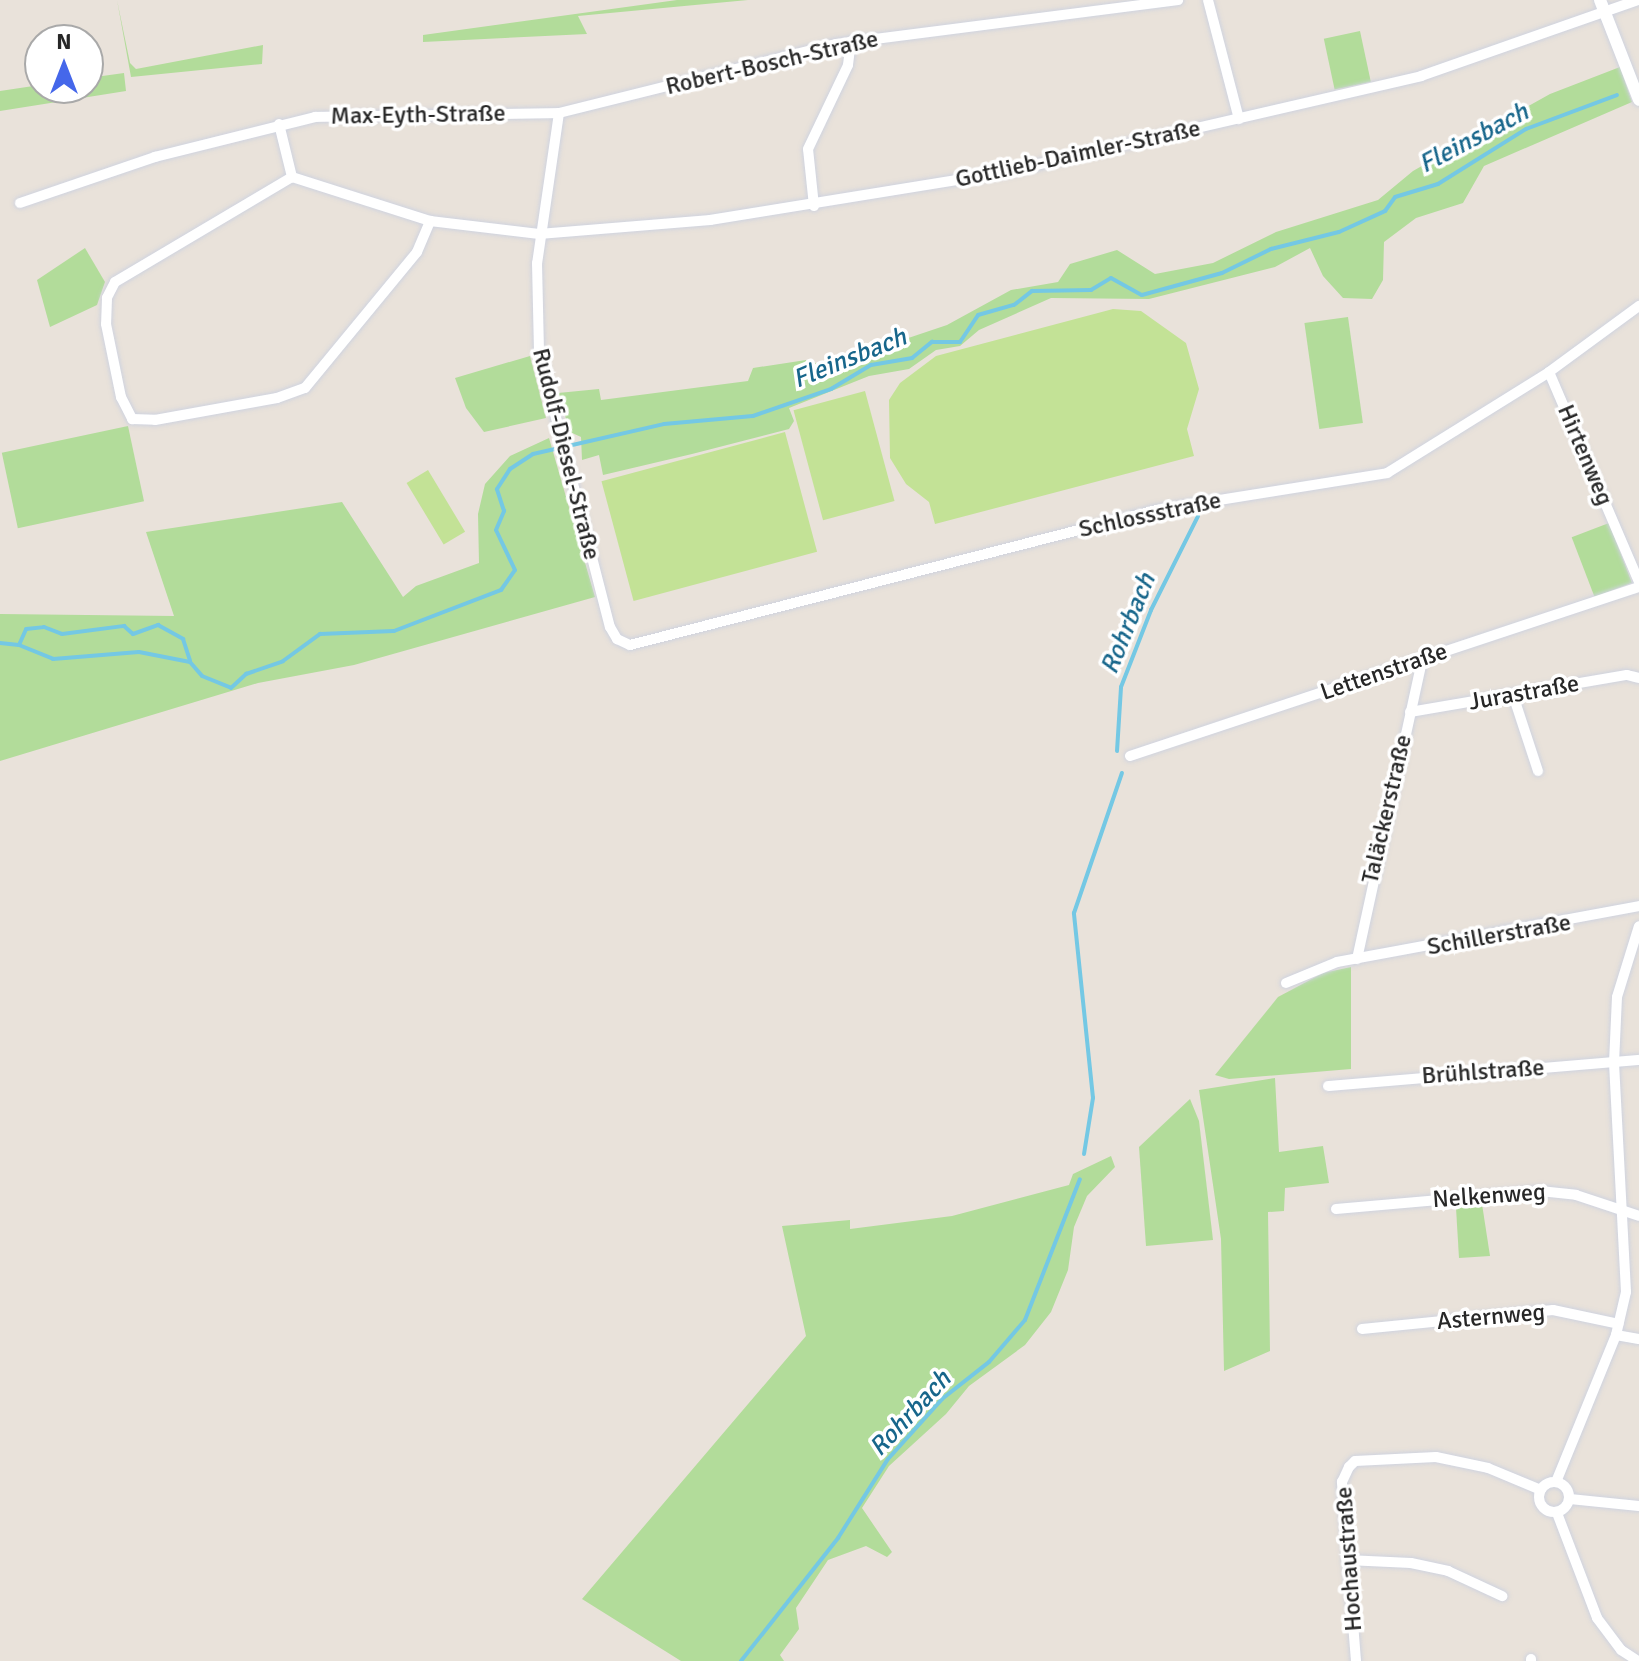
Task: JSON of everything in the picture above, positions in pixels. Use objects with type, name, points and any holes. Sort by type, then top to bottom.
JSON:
[{"type":"street","name":"Robert-Bosch-Straße","points":[[559,113],[851,41],[1178,0]]},
{"type":"street","points":[[1208,0],[1239,119]]},
{"type":"street","points":[[1600,0],[1639,100]]},
{"type":"street","name":"Gottlieb-Daimler-Straße","points":[[292,177],[430,221],[539,234],[586,234],[814,206],[1006,172],[1421,76],[1638,0]]},
{"type":"street","points":[[814,206],[808,149],[848,65],[851,41]]},
{"type":"street","name":"Max-Eyth-Straße","points":[[20,203],[155,157],[279,124],[374,114],[559,113]]},
{"type":"street","name":"Rudolf-Diesel-Straße","points":[[559,113],[539,234],[536,317],[556,424],[610,627],[624,644]]},
{"type":"street","points":[[279,124],[292,177],[115,282],[107,298],[106,324],[121,397],[132,419],[231,406],[305,388],[417,252],[430,221]]},
{"type":"street","name":"Schlossstraße","points":[[624,644],[636,646],[1157,510],[1387,473],[1549,372],[1639,306]]},
{"type":"street","name":"Hirtenweg","points":[[1549,372],[1638,580]]},
{"type":"street","name":"Lettenstraße","points":[[1130,756],[1422,660],[1638,580]]},
{"type":"street","name":"Taläckerstraße","points":[[1357,959],[1422,660]]},
{"type":"street","name":"Jurastraße","points":[[1410,712],[1627,675],[1639,678]]},
{"type":"street","points":[[1513,695],[1538,771]]},
{"type":"street","name":"Schillerstraße","points":[[1286,983],[1317,968],[1357,959],[1639,906]]},
{"type":"street","points":[[1638,1661],[1621,1650],[1597,1618],[1557,1513],[1542,1506],[1541,1490],[1556,1482],[1618,1330],[1626,1281],[1614,1063],[1617,997],[1639,926]]},
{"type":"street","name":"Brühlstraße","points":[[1328,1086],[1639,1060]]},
{"type":"street","name":"Nelkenweg","points":[[1336,1209],[1540,1191],[1576,1195],[1639,1216]]},
{"type":"street","name":"Asternweg","points":[[1362,1329],[1553,1310],[1639,1339]]},
{"type":"street","name":"Hochaustraße","points":[[1356,1661],[1342,1482],[1355,1461],[1458,1460],[1541,1490]]},
{"type":"street","points":[[1556,1482],[1566,1488],[1570,1499]]},
{"type":"street","points":[[1570,1499],[1639,1506]]},
{"type":"street","points":[[1557,1513],[1570,1499]]},
{"type":"street","points":[[1347,1560],[1380,1560],[1448,1571],[1502,1596]]},
{"type":"green space","points":[[117,0],[130,63],[136,69],[263,45],[262,64],[131,77]]},
{"type":"green space","points":[[677,0],[748,0],[578,16],[587,34],[423,42],[423,35]]},
{"type":"green space","points":[[1360,31],[1371,82],[1335,90],[1324,39]]},
{"type":"green space","points":[[1620,67],[1632,102],[1484,166],[1463,203],[1416,218],[1384,242],[1383,280],[1372,299],[1343,298],[1323,276],[1310,248],[1275,267],[1149,299],[1051,298],[979,330],[960,346],[936,350],[909,369],[869,376],[789,408],[794,421],[789,429],[692,454],[603,475],[599,455],[582,460],[581,437],[570,432],[558,393],[599,389],[601,400],[748,381],[753,368],[806,360],[825,366],[947,325],[1011,290],[1058,282],[1070,264],[1117,250],[1155,274],[1213,263],[1276,232],[1378,200],[1413,171],[1550,94]]},
{"type":"green space","points":[[124,73],[126,91],[104,94],[104,76]]},
{"type":"green space","points":[[24,87],[24,104],[44,104],[0,111],[0,91]]},
{"type":"green space","points":[[85,248],[105,282],[97,305],[50,327],[37,280]]},
{"type":"green space","points":[[1113,309],[1141,311],[1186,343],[1199,389],[1187,429],[1194,456],[935,524],[929,502],[906,484],[890,458],[889,400],[900,383],[936,356]]},
{"type":"green space","points":[[1348,317],[1363,423],[1319,429],[1304,323]]},
{"type":"green space","points":[[530,356],[546,418],[484,432],[466,408],[455,378]]},
{"type":"green space","points":[[865,391],[895,501],[823,520],[794,410]]},
{"type":"green space","points":[[128,426],[144,501],[18,528],[2,453]]},
{"type":"green space","points":[[785,432],[817,552],[634,601],[601,481]]},
{"type":"green space","points":[[549,438],[595,597],[354,665],[258,683],[0,761],[0,614],[174,616],[146,532],[342,502],[403,597],[416,586],[479,563],[478,514],[485,484],[510,456]]},
{"type":"green space","points":[[428,470],[465,532],[444,545],[407,483]]},
{"type":"green space","points":[[1609,523],[1632,583],[1595,597],[1572,537]]},
{"type":"green space","points":[[1351,967],[1351,1069],[1229,1079],[1215,1075],[1278,997],[1323,973]]},
{"type":"green space","points":[[1275,1078],[1279,1152],[1323,1146],[1329,1183],[1285,1188],[1284,1211],[1268,1212],[1270,1351],[1224,1371],[1221,1239],[1199,1090]]},
{"type":"green space","points":[[1190,1099],[1199,1121],[1213,1240],[1146,1246],[1139,1147]]},
{"type":"green space","points":[[1111,1156],[1115,1167],[1087,1196],[1074,1227],[1068,1270],[1051,1312],[1025,1345],[969,1386],[946,1414],[889,1466],[862,1508],[892,1552],[887,1557],[866,1546],[828,1560],[796,1608],[799,1629],[780,1655],[784,1661],[681,1661],[582,1599],[806,1336],[782,1226],[850,1220],[850,1229],[952,1216],[1069,1185],[1073,1174]]},
{"type":"green space","points":[[1482,1204],[1490,1256],[1459,1258],[1456,1208]]},
{"type":"waterway","name":"Fleinsbach","points":[[0,643],[19,645],[53,659],[139,652],[190,662],[202,676],[231,688],[246,674],[283,661],[320,634],[394,631],[501,590],[515,570],[496,530],[504,511],[497,489],[510,469],[533,454],[664,424],[753,416],[831,389],[871,365],[912,358],[932,342],[960,342],[978,315],[1014,305],[1032,291],[1091,290],[1111,278],[1142,295],[1222,273],[1271,249],[1339,232],[1385,211],[1395,197],[1438,184],[1526,129],[1617,95]]},
{"type":"waterway","name":"Rohrbach","points":[[1117,751],[1121,687],[1151,610],[1198,516]]},
{"type":"waterway","name":"Fleinsbach","points":[[19,645],[26,629],[44,627],[62,634],[124,626],[133,634],[158,625],[183,639],[190,661]]},
{"type":"waterway","name":"Rohrbach","points":[[1084,1154],[1093,1098],[1074,913],[1122,773]]},
{"type":"waterway","name":"Rohrbach","points":[[741,1661],[838,1538],[888,1459],[942,1399],[989,1362],[1025,1320],[1080,1179]]}]
